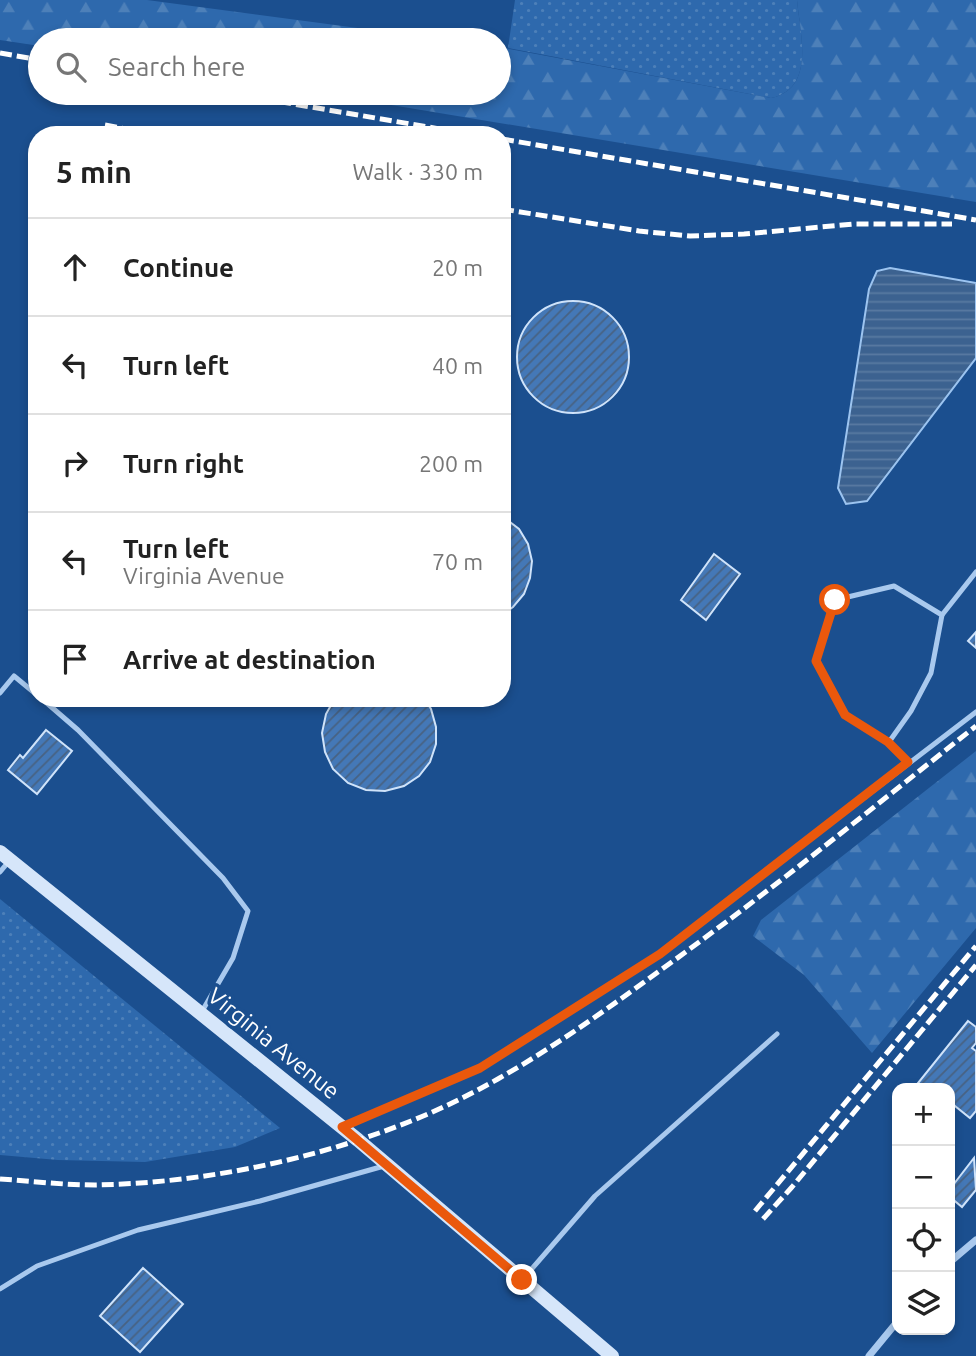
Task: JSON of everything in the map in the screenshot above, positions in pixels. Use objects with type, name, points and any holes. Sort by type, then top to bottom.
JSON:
[{"type":"main road","name":"Virginia Avenue","points":[[5,856],[342,1127],[612,1356]]},
{"type":"street","points":[[955,1258],[976,1240]]},
{"type":"street","points":[[869,1356],[892,1328]]},
{"type":"lane","points":[[888,742],[911,711],[931,673],[942,615],[976,572]]},
{"type":"lane","points":[[908,762],[888,742],[845,715],[816,661],[835,600],[894,586],[942,615]]},
{"type":"lane","points":[[0,693],[14,676],[28,688]]},
{"type":"lane","points":[[51,707],[78,730],[223,878],[248,911],[233,958],[201,1013]]},
{"type":"lane","points":[[342,1127],[480,1068],[660,954],[976,712]]},
{"type":"lane","points":[[0,872],[5,856]]},
{"type":"lane","points":[[522,1280],[595,1196],[778,1034]]},
{"type":"lane","points":[[0,1289],[37,1266],[138,1230],[387,1165]]},
{"type":"green space","points":[[0,0],[147,0],[358,28],[28,28],[28,44],[0,40]]},
{"type":"green space","points":[[515,0],[797,0],[802,58],[800,72],[794,83],[785,92],[771,98],[511,49]]},
{"type":"green space","points":[[797,0],[976,0],[976,202],[391,105],[511,105],[511,49],[771,98],[785,92],[794,83],[800,72],[802,43]]},
{"type":"green space","points":[[976,751],[976,928],[872,1053],[804,975],[753,936],[761,920]]},
{"type":"green space","points":[[0,899],[280,1128],[235,1147],[145,1162],[58,1160],[0,1155]]},
{"type":"shaded area","points":[[890,268],[976,283],[976,358],[867,501],[846,504],[838,488],[869,289],[877,271]]},
{"type":"building","points":[[573,301],[594,306],[612,318],[624,336],[629,357],[624,378],[612,396],[594,408],[573,413],[552,408],[534,396],[522,378],[517,357],[522,336],[534,318],[552,306]]},
{"type":"building","points":[[511,523],[519,529],[528,544],[532,561],[524,594],[511,608]]},
{"type":"building","points":[[714,554],[740,574],[706,620],[681,600]]},
{"type":"building","points":[[976,632],[976,648],[968,641]]},
{"type":"building","points":[[330,707],[430,707],[436,727],[436,744],[430,762],[419,776],[404,786],[385,791],[366,790],[348,783],[333,769],[325,752],[322,733]]},
{"type":"building","points":[[46,730],[72,751],[37,794],[8,770],[20,755],[23,758]]},
{"type":"building","points":[[968,1021],[976,1027],[976,1043],[972,1048],[976,1051],[976,1111],[970,1118],[955,1106],[955,1083],[918,1083]]},
{"type":"building","points":[[974,1158],[976,1190],[962,1207],[955,1201],[955,1183]]},
{"type":"building","points":[[143,1268],[183,1304],[140,1352],[100,1316]]},
{"type":"railway","points":[[0,53],[28,58]]},
{"type":"railway","points":[[299,105],[422,126]]},
{"type":"railway","points":[[105,125],[110,126]]},
{"type":"railway","points":[[511,141],[976,220]]},
{"type":"railway","points":[[511,210],[639,231],[690,236],[854,224],[952,224]]},
{"type":"railway","points":[[0,1179],[95,1185],[177,1180],[217,1174],[258,1167],[338,1146],[378,1134],[449,1105],[541,1053],[629,993],[779,882],[976,726]]},
{"type":"railway","points":[[755,1211],[976,946]]},
{"type":"railway","points":[[763,1219],[976,965]]},
{"type":"route","points":[[522,1280],[342,1127],[480,1068],[660,954],[908,762],[888,742],[845,715],[816,661],[835,600]]}]
